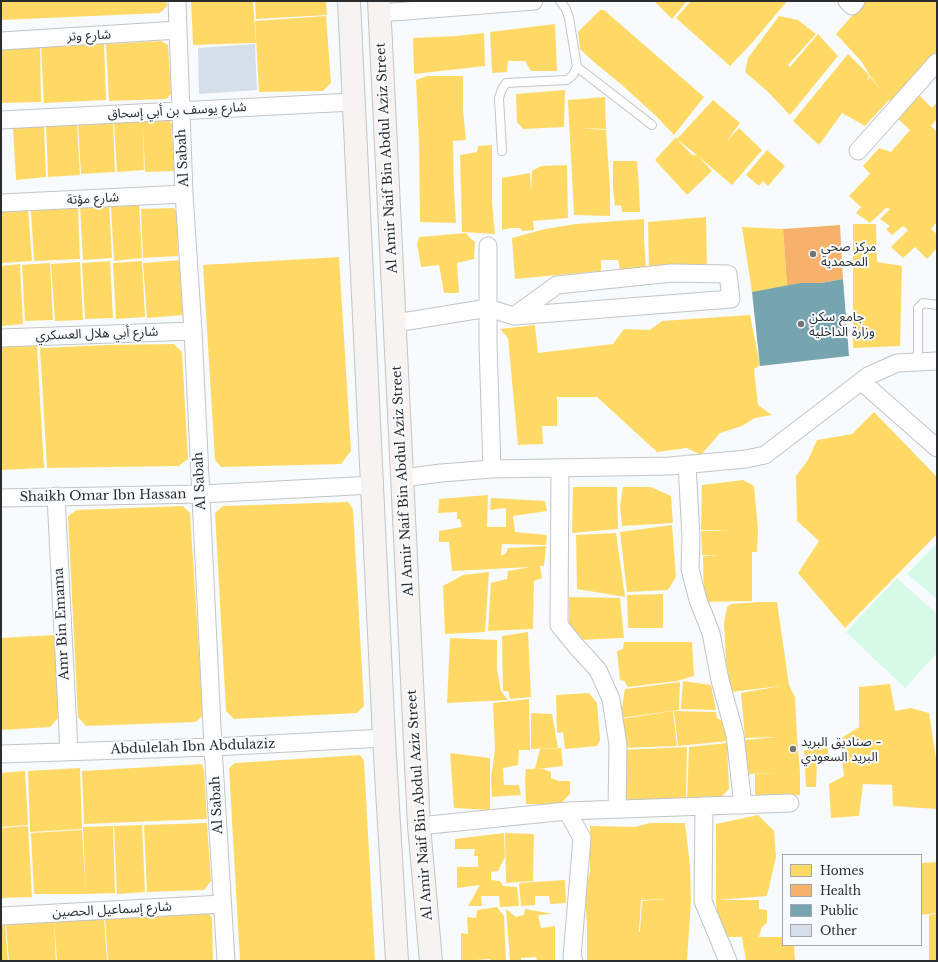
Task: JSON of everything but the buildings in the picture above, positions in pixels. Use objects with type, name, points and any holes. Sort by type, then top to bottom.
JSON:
[{"type":"street","name":"Al Sabah","points":[[177,1],[184,194],[193,331],[213,747],[226,961]]},
{"type":"street","points":[[349,1],[352,102],[396,961]]},
{"type":"street","points":[[380,7],[534,1]]},
{"type":"street","points":[[847,1],[852,6],[856,1]]},
{"type":"street","name":"Al Amir Naif Bin Abdul Aziz Street","points":[[380,7],[419,826],[431,961]]},
{"type":"street","name":"شارع وتر","points":[[1,41],[178,30]]},
{"type":"street","points":[[858,151],[937,62]]},
{"type":"street","name":"شارع يوسف بن أبي إسحاق","points":[[1,120],[352,102]]},
{"type":"street","name":"شارع مؤتة","points":[[1,203],[184,194]]},
{"type":"street","points":[[488,246],[492,470]]},
{"type":"street","points":[[396,323],[488,308],[514,316],[731,299],[728,274],[672,273],[557,285],[514,316]]},
{"type":"street","name":"شارع أبي هلال العسكري","points":[[1,338],[193,331]]},
{"type":"street","points":[[403,478],[441,473],[492,470],[670,466],[746,459],[765,455],[868,376],[897,363],[937,361]]},
{"type":"street","points":[[862,382],[937,448]]},
{"type":"street","points":[[687,464],[691,537],[690,569],[698,600],[711,633],[720,680],[735,735],[743,805]]},
{"type":"street","points":[[560,468],[559,625],[598,670],[611,699],[618,745],[618,809]]},
{"type":"street","name":"Shaikh Omar Ibn Hassan","points":[[1,498],[201,494],[372,485]]},
{"type":"street","name":"Amr Bin Emama","points":[[56,496],[69,751]]},
{"type":"street","name":"Abdulelah Ibn Abdulaziz","points":[[1,754],[213,747],[384,738]]},
{"type":"street","points":[[419,826],[566,811],[790,803]]},
{"type":"street","points":[[704,806],[703,901],[728,961]]},
{"type":"street","points":[[566,811],[582,838],[572,957],[574,961]]},
{"type":"street","name":"شارع إسماعيل الحصين","points":[[1,916],[222,904]]},
{"type":"lane","points":[[502,151],[499,98],[506,83],[567,80],[573,75],[577,67],[569,18],[566,9],[560,1]]},
{"type":"lane","points":[[577,67],[652,125]]},
{"type":"lane","points":[[918,362],[918,308],[923,303],[937,305]]},
{"type":"green space","points":[[937,543],[937,599],[907,574]]},
{"type":"green space","points":[[897,578],[937,614],[937,653],[905,688],[846,632]]},
{"type":"place","name":"مركز صحي المحمدية","points":[[813,254]]},
{"type":"place","name":"جامع سكن وزارة الداخلية","points":[[801,324]]},
{"type":"place","name":"صناديق البريد - البريد السعودي","points":[[793,749]]}]
